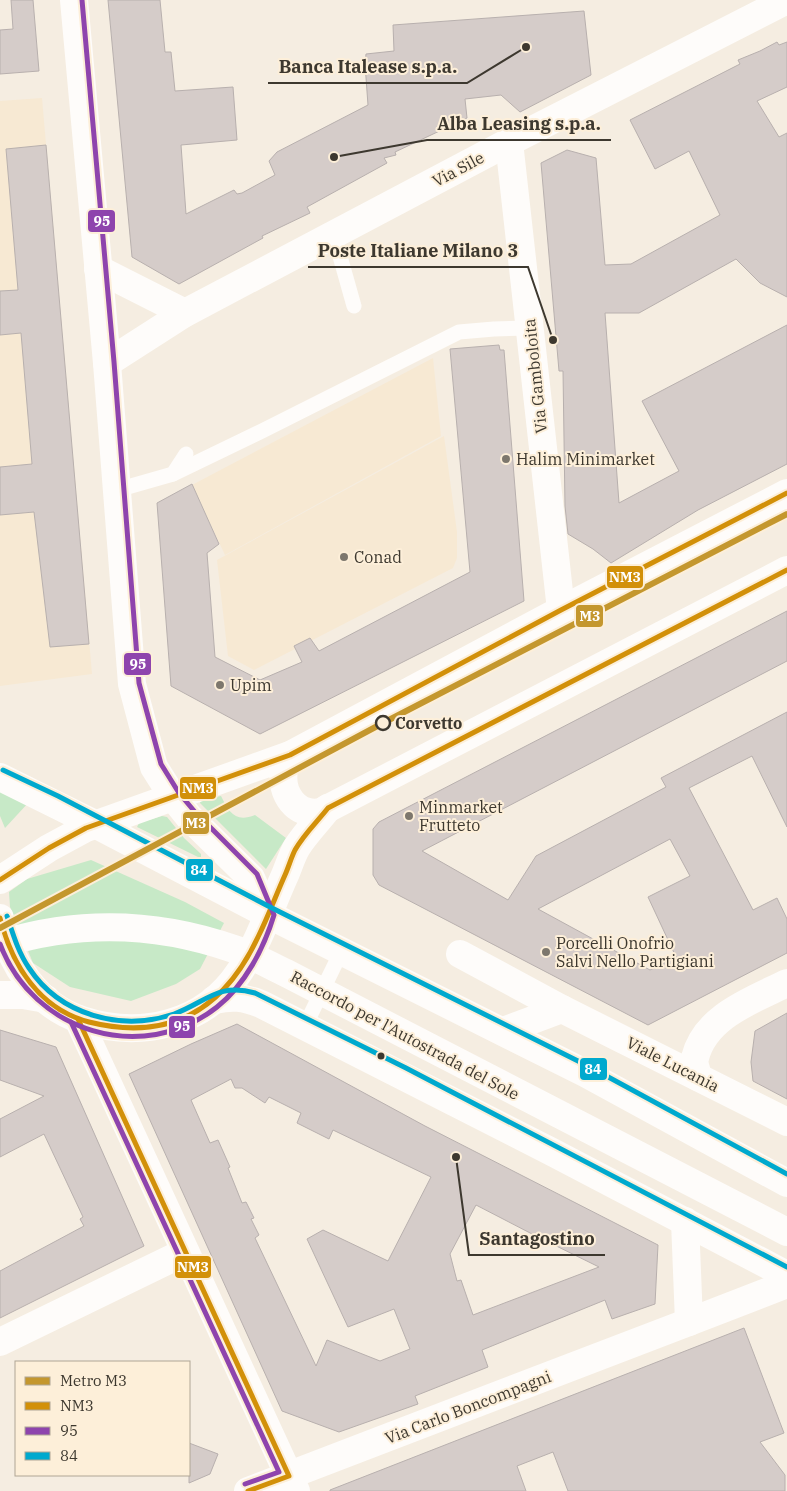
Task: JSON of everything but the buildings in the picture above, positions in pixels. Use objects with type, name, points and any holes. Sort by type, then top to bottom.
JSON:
[{"type":"main road","points":[[74,0],[107,363],[132,684],[154,767],[189,817],[251,878],[267,914]]},
{"type":"main road","name":"Via Sile","points":[[107,363],[185,313],[509,142],[787,0]]},
{"type":"main road","name":"Via Gamboloita","points":[[509,142],[561,610]]},
{"type":"main road","points":[[98,269],[185,313]]},
{"type":"main road","points":[[0,880],[49,848],[95,824],[290,755],[561,610],[787,493]]},
{"type":"main road","points":[[290,755],[284,769],[285,792],[298,808],[309,812],[321,812],[787,570]]},
{"type":"main road","points":[[0,777],[95,824],[267,914],[585,1072],[787,1184]]},
{"type":"main road","points":[[0,918],[3,934],[15,962],[32,986],[46,999],[78,1019],[116,1029],[134,1030],[161,1026],[192,1014],[214,1000],[240,972],[298,846],[328,808]]},
{"type":"main road","name":"Raccordo per l'Autostrada del Sole","points":[[0,944],[56,930],[129,927],[184,935],[236,950],[286,973],[787,1232]]},
{"type":"main road","name":"Viale Lucania","points":[[460,954],[562,1009],[698,1077],[786,1124]]},
{"type":"main road","points":[[698,1077],[694,1059],[704,1037],[716,1022],[737,1008],[787,983]]},
{"type":"main road","points":[[0,995],[23,995],[46,999]]},
{"type":"main road","points":[[214,1000],[230,997],[244,998],[261,1004],[787,1275]]},
{"type":"main road","points":[[503,1031],[562,1009]]},
{"type":"main road","points":[[78,1019],[292,1484]]},
{"type":"main road","points":[[685,1221],[689,1322]]},
{"type":"main road","points":[[0,1342],[185,1252]]},
{"type":"main road","name":"Via Carlo Boncompagni","points":[[248,1491],[292,1484],[787,1284]]},
{"type":"lane","points":[[334,235],[354,306]]},
{"type":"lane","points":[[117,490],[173,474],[459,332],[530,328]]},
{"type":"lane","points":[[173,474],[186,454]]},
{"type":"lane","points":[[305,1026],[342,950]]},
{"type":"shaded area","points":[[42,98],[92,674],[0,686],[0,101]]},
{"type":"shaded area","points":[[433,358],[441,436],[225,555],[192,485]]},
{"type":"shaded area","points":[[444,436],[457,532],[457,558],[453,568],[254,670],[228,656],[217,560]]},
{"type":"green space","points":[[0,790],[29,802],[5,828],[0,816]]},
{"type":"green space","points":[[221,796],[233,814],[242,818],[255,815],[286,838],[266,869],[200,803],[201,800]]},
{"type":"green space","points":[[162,816],[167,817],[184,838],[201,854],[201,857],[137,827],[139,823]]},
{"type":"green space","points":[[91,860],[185,902],[224,923],[200,969],[176,984],[131,1001],[70,987],[33,963],[10,907],[9,892],[27,879]]},
{"type":"metro line","name":"M3","points":[[0,928],[383,723],[787,514]]},
{"type":"transit line","name":"95","points":[[0,944],[16,974],[37,999],[63,1018],[93,1031],[124,1036],[156,1034],[187,1025],[217,1007],[227,998],[245,977],[259,953],[274,915],[257,874],[195,812],[179,793],[161,764],[139,683],[114,362],[82,0]]},
{"type":"transit line","name":"NM3","points":[[0,880],[49,848],[86,828],[290,755],[561,610],[787,493]]},
{"type":"transit line","name":"NM3","points":[[0,918],[12,952],[30,983],[42,996],[71,1016],[89,1022],[118,1027],[144,1027],[169,1023],[191,1014],[211,1001],[228,984],[244,962],[265,922],[295,850],[306,833],[328,808],[787,570]]},
{"type":"transit line","name":"84","points":[[3,770],[58,796],[270,907],[588,1066],[787,1174]]},
{"type":"transit line","name":"84","points":[[7,916],[19,949],[29,968],[57,998],[75,1008],[113,1020],[133,1021],[154,1019],[174,1014],[221,992],[242,990],[255,993],[406,1068],[787,1267]]},
{"type":"transit line","name":"NM3","points":[[78,1019],[289,1476],[248,1491]]},
{"type":"transit line","name":"95","points":[[71,1022],[279,1472],[245,1484]]},
{"type":"place","name":"Banca Italease s.p.a.","points":[[526,47]]},
{"type":"place","name":"Alba Leasing s.p.a.","points":[[334,157]]},
{"type":"place","name":"Poste Italiane Milano 3","points":[[553,340]]},
{"type":"place","name":"Halim Minimarket","points":[[506,459]]},
{"type":"place","name":"Conad","points":[[344,557]]},
{"type":"place","name":"Upim","points":[[220,685]]},
{"type":"place","name":"Corvetto","points":[[383,723]]},
{"type":"place","name":"Minmarket Frutteto","points":[[409,816]]},
{"type":"place","name":"Porcelli Onofrio Salvi Nello Partigiani","points":[[546,952]]},
{"type":"place","name":"Santagostino","points":[[456,1157]]}]
